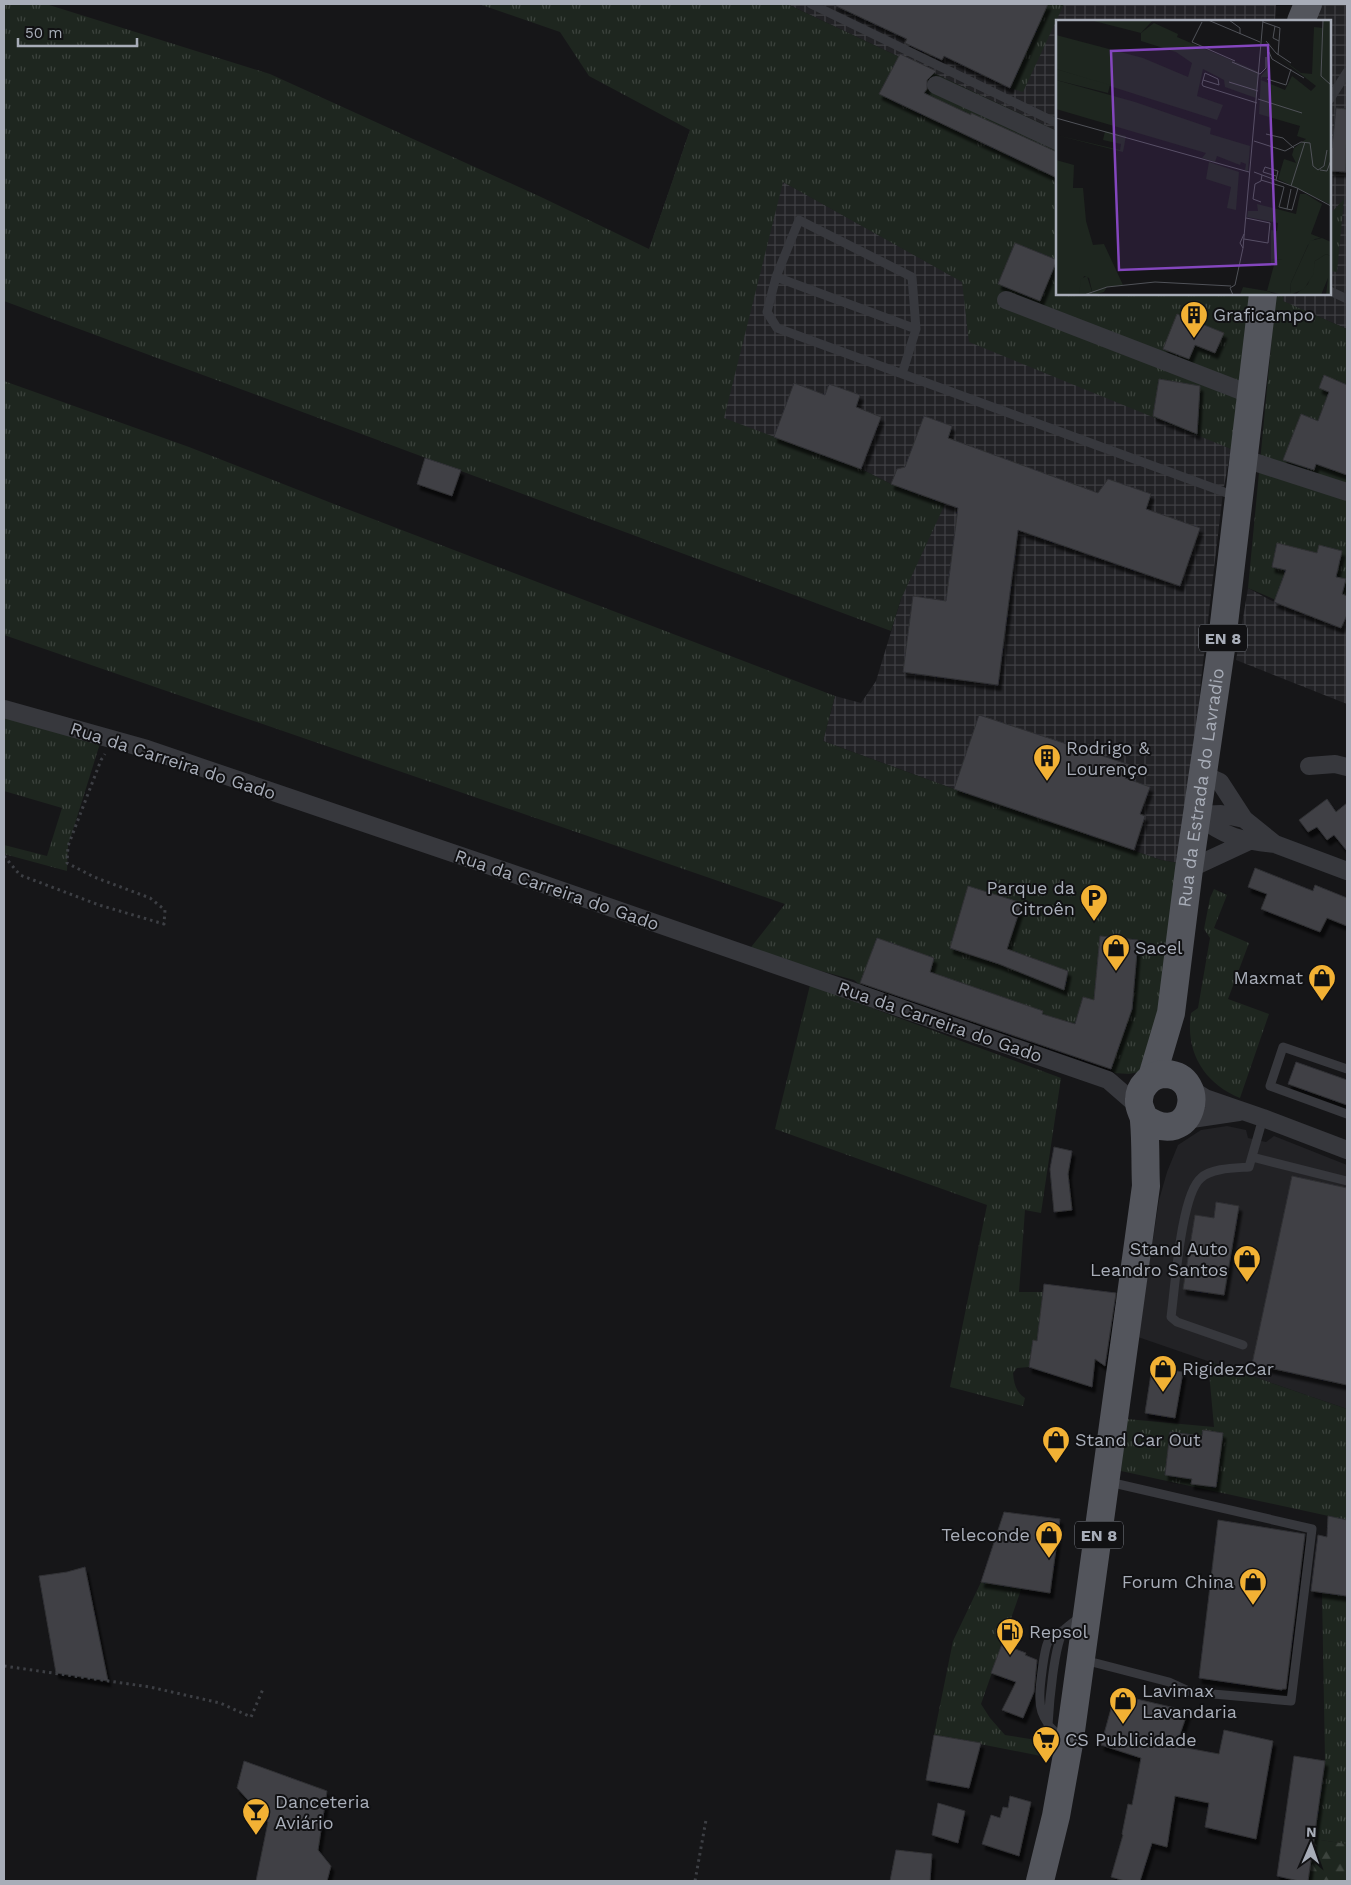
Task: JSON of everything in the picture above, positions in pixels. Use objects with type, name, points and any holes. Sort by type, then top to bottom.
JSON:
[{"type":"main road","points":[[1290,4],[1290,20]]},
{"type":"main road","points":[[1301,20],[1308,4]]},
{"type":"main road","name":"Rua da Estrada do Lavradio","points":[[1150,1079],[1172,1013],[1189,869],[1204,775],[1245,459],[1263,295]]},
{"type":"main road","name":"Rua da Estrada do Lavradio","points":[[1172,1013],[1187,1085]]},
{"type":"main road","points":[[1150,1079],[1160,1074],[1169,1074],[1187,1085]]},
{"type":"main road","name":"EN 8","points":[[1040,1881],[1056,1816],[1059,1731],[1081,1660],[1106,1482],[1146,1186],[1140,1092],[1150,1079]]},
{"type":"main road","name":"EN 8","points":[[1146,1186],[1177,1124],[1190,1113],[1192,1096],[1187,1085]]},
{"type":"main road","points":[[1142,1112],[1154,1125],[1177,1124]]},
{"type":"street","points":[[936,84],[1056,141]]},
{"type":"street","points":[[1006,300],[1252,395]]},
{"type":"street","points":[[1245,459],[1347,492]]},
{"type":"street","name":"Rua da Carreira do Gado","points":[[4,709],[156,752],[1108,1080]]},
{"type":"street","points":[[1309,766],[1334,764],[1347,767]]},
{"type":"street","points":[[1204,775],[1220,782],[1244,819],[1276,844]]},
{"type":"street","points":[[1197,815],[1221,814],[1244,819]]},
{"type":"street","points":[[1197,815],[1215,830],[1247,842],[1276,844],[1347,871]]},
{"type":"street","points":[[1189,869],[1247,842]]},
{"type":"street","points":[[1108,1080],[1150,1079]]},
{"type":"street","points":[[1108,1080],[1142,1112]]},
{"type":"street","points":[[1187,1085],[1205,1098],[1347,1150]]},
{"type":"street","points":[[1177,1124],[1242,1112]]},
{"type":"lane","points":[[811,4],[1056,123]]},
{"type":"lane","points":[[1331,99],[1347,72]]},
{"type":"lane","points":[[902,374],[916,329],[912,277],[799,220],[776,277],[767,312],[776,328],[1240,498]]},
{"type":"lane","points":[[776,277],[916,329]]},
{"type":"lane","points":[[1331,291],[1347,299]]},
{"type":"lane","points":[[1347,1069],[1283,1046],[1270,1086],[1347,1114]]},
{"type":"lane","points":[[1244,1344],[1177,1322],[1171,1316],[1186,1208],[1194,1186],[1201,1177],[1223,1169],[1249,1167],[1263,1118]]},
{"type":"lane","points":[[1252,1157],[1347,1181]]},
{"type":"lane","points":[[1081,1660],[1169,1682],[1191,1692],[1291,1701],[1312,1529],[1106,1482]]},
{"type":"lane","points":[[1059,1731],[1056,1660],[1064,1630],[1088,1611]]},
{"type":"path","points":[[4,856],[20,875],[99,905],[164,924],[165,910],[150,898],[94,877],[68,863],[68,846],[101,760],[113,740]]},
{"type":"path","points":[[4,1666],[150,1687],[220,1703],[251,1717],[263,1689]]},
{"type":"path","points":[[695,1881],[706,1820]]},
{"type":"shaded area","points":[[787,4],[1276,4],[1275,20],[1056,20],[1056,131]]},
{"type":"shaded area","points":[[1321,4],[1347,4],[1347,329],[1282,301],[1277,295],[1331,295],[1331,20],[1314,20]]},
{"type":"shaded area","points":[[690,130],[963,282],[1197,434],[1231,449],[1223,492],[1201,680],[1185,864],[1161,860],[954,789],[823,741],[835,696],[861,703],[876,681],[901,599],[891,484],[861,469],[616,380],[628,311]]},
{"type":"shaded area","points":[[1248,588],[1274,602],[1341,628],[1347,615],[1347,704],[1236,660]]},
{"type":"shaded area","name":"Stand Auto Leandro Santos","points":[[1227,1126],[1246,1130],[1248,1138],[1266,1142],[1274,1136],[1347,1165],[1347,1409],[1138,1337],[1159,1200],[1167,1172],[1178,1145],[1201,1130]]},
{"type":"green space","points":[[4,4],[46,4],[270,74],[541,197],[649,249],[690,130],[589,76],[560,32],[479,4],[787,4],[1056,131],[1056,295],[1252,295],[1231,449],[969,342],[962,282],[783,182],[724,418],[861,469],[891,484],[945,504],[901,599],[891,631],[4,301]]},
{"type":"green space","points":[[1048,4],[1064,4],[1023,92],[1010,88]]},
{"type":"green space","points":[[1344,199],[1337,272],[1331,271],[1331,213]]},
{"type":"green space","points":[[1276,295],[1283,295],[1283,301],[1347,329],[1347,615],[1341,628],[1248,588]]},
{"type":"green space","points":[[4,381],[189,447],[835,696],[823,741],[954,789],[1161,860],[1185,864],[1169,980],[1139,1072],[1129,1074],[1114,1073],[1111,1069],[1130,1011],[1083,997],[1075,1024],[1042,1014],[930,972],[934,958],[877,938],[860,985],[854,980],[748,951],[785,904],[4,635]]},
{"type":"green space","points":[[4,709],[102,737],[68,846],[67,871],[4,854],[4,845],[47,856],[62,808],[4,791]]},
{"type":"green space","points":[[1214,889],[1227,895],[1214,928],[1249,943],[1228,999],[1269,1014],[1240,1098],[1227,1092],[1207,1075],[1194,1053],[1191,1041],[1191,1013],[1198,1008],[1210,938],[1204,929],[1210,898]]},
{"type":"green space","points":[[810,985],[1061,1078],[1041,1213],[1025,1210],[1019,1292],[1043,1292],[1037,1341],[1033,1341],[1029,1367],[1017,1368],[1013,1373],[1016,1387],[1025,1398],[1023,1406],[950,1387],[987,1205],[775,1129]]},
{"type":"green space","points":[[1208,1361],[1347,1409],[1347,1520],[1121,1471],[1127,1419],[1214,1427]]},
{"type":"green space","points":[[982,1580],[1022,1587],[981,1704],[1005,1735],[1055,1743],[1051,1758],[934,1735],[953,1641]]},
{"type":"green space","points":[[1322,1593],[1347,1596],[1347,1844],[1314,1839],[1325,1761]]},
{"type":"green space","points":[[1314,1839],[1347,1844],[1347,1881],[1308,1881]]},
{"type":"building","points":[[832,4],[1048,4],[1010,88],[944,56],[942,60],[905,43],[907,39]]},
{"type":"building","points":[[900,54],[936,71],[927,80],[927,89],[924,93],[1056,152],[1056,178],[879,94]]},
{"type":"building","points":[[1336,108],[1347,109],[1346,172],[1331,171]]},
{"type":"building","points":[[1015,243],[1056,260],[1040,301],[998,284]]},
{"type":"building","name":"Graficampo","points":[[1177,314],[1224,333],[1215,353],[1195,345],[1189,359],[1163,349]]},
{"type":"building","points":[[1324,375],[1347,385],[1347,475],[1316,464],[1314,470],[1283,460],[1301,414],[1318,421],[1329,392],[1319,388]]},
{"type":"building","points":[[1159,379],[1200,386],[1197,434],[1153,416]]},
{"type":"building","points":[[794,383],[825,395],[829,384],[860,395],[856,407],[881,417],[861,469],[774,437]]},
{"type":"building","points":[[924,416],[952,426],[948,438],[1098,493],[1108,479],[1151,494],[1146,509],[1200,528],[1180,586],[1018,530],[998,685],[903,672],[913,596],[946,601],[958,508],[891,484],[897,469],[905,467]]},
{"type":"building","points":[[425,458],[461,470],[452,496],[417,484]]},
{"type":"building","points":[[1277,543],[1317,553],[1319,545],[1342,551],[1336,577],[1346,579],[1342,594],[1347,596],[1347,615],[1341,628],[1274,602],[1286,570],[1272,567]]},
{"type":"building","name":"Rodrigo & Lourenço","points":[[979,715],[1130,765],[1125,778],[1150,787],[1140,814],[1145,816],[1134,850],[954,789]]},
{"type":"building","points":[[1327,799],[1336,812],[1347,803],[1347,851],[1334,835],[1327,840],[1317,827],[1308,832],[1299,820]]},
{"type":"building","points":[[1255,868],[1313,891],[1315,885],[1347,898],[1347,926],[1327,918],[1320,932],[1261,909],[1267,894],[1248,887]]},
{"type":"building","points":[[968,886],[1022,903],[1007,949],[1068,971],[1064,990],[999,964],[950,948]]},
{"type":"building","points":[[1100,936],[1138,940],[1132,1009],[1111,1069],[860,983],[877,938],[934,958],[930,972],[1043,1011],[1042,1014],[1075,1024],[1083,997],[1094,1000]]},
{"type":"building","points":[[1296,1062],[1347,1080],[1347,1105],[1288,1084]]},
{"type":"building","points":[[1054,1147],[1072,1151],[1068,1174],[1072,1210],[1054,1212],[1050,1169]]},
{"type":"building","points":[[1292,1176],[1347,1188],[1347,1385],[1252,1364]]},
{"type":"building","points":[[1216,1202],[1239,1206],[1224,1295],[1183,1289],[1195,1215],[1214,1218]]},
{"type":"building","points":[[1044,1284],[1116,1293],[1105,1366],[1095,1359],[1092,1387],[1029,1367],[1033,1340],[1037,1341]]},
{"type":"building","name":"RigidezCar","points":[[1152,1367],[1183,1372],[1175,1418],[1145,1413]]},
{"type":"building","points":[[1203,1430],[1223,1433],[1216,1487],[1191,1484],[1192,1479],[1165,1475],[1170,1432],[1202,1436]]},
{"type":"building","points":[[1004,1512],[1060,1519],[1050,1593],[981,1582]]},
{"type":"building","points":[[1328,1516],[1347,1520],[1347,1596],[1311,1591],[1318,1535],[1327,1537]]},
{"type":"building","name":"Forum China","points":[[1218,1520],[1305,1534],[1286,1689],[1199,1678]]},
{"type":"building","points":[[85,1567],[108,1681],[56,1673],[39,1576]]},
{"type":"building","points":[[1002,1644],[1026,1653],[1025,1655],[1037,1660],[1034,1692],[1023,1718],[1002,1710],[1016,1682],[991,1673]]},
{"type":"building","points":[[1115,1694],[1188,1711],[1176,1746],[1219,1754],[1224,1730],[1273,1741],[1256,1839],[1205,1827],[1209,1803],[1175,1796],[1167,1847],[1152,1843],[1140,1881],[1125,1881],[1111,1877],[1123,1835],[1128,1804],[1132,1805],[1141,1758],[1101,1745]]},
{"type":"building","points":[[934,1735],[981,1743],[969,1788],[926,1780]]},
{"type":"building","points":[[1294,1756],[1325,1761],[1308,1881],[1277,1876]]},
{"type":"building","points":[[244,1761],[327,1791],[318,1850],[331,1866],[327,1881],[256,1881],[268,1822],[237,1788]]},
{"type":"building","points":[[1010,1796],[1031,1802],[1019,1856],[982,1844],[991,1815],[1000,1818],[1003,1807],[1008,1808]]},
{"type":"building","points":[[938,1803],[965,1811],[958,1843],[932,1835]]},
{"type":"building","points":[[896,1850],[932,1854],[930,1881],[890,1881]]},
{"type":"place","name":"Graficampo","points":[[1194,339]]},
{"type":"place","name":"Rodrigo & Lourenço","points":[[1047,782]]},
{"type":"place","name":"Parque da Citroên","points":[[1094,922]]},
{"type":"place","name":"Sacel","points":[[1116,972]]},
{"type":"place","name":"Maxmat","points":[[1322,1002]]},
{"type":"place","name":"Stand Auto Leandro Santos","points":[[1247,1283]]},
{"type":"place","name":"RigidezCar","points":[[1163,1393]]},
{"type":"place","name":"Stand Car Out","points":[[1056,1464]]},
{"type":"place","name":"Teleconde","points":[[1049,1559]]},
{"type":"place","name":"Forum China","points":[[1253,1606]]},
{"type":"place","name":"Repsol","points":[[1010,1656]]},
{"type":"place","name":"Lavimax Lavandaria","points":[[1123,1725]]},
{"type":"place","name":"CS Publicidade","points":[[1046,1764]]},
{"type":"place","name":"Danceteria Aviário","points":[[256,1836]]}]
